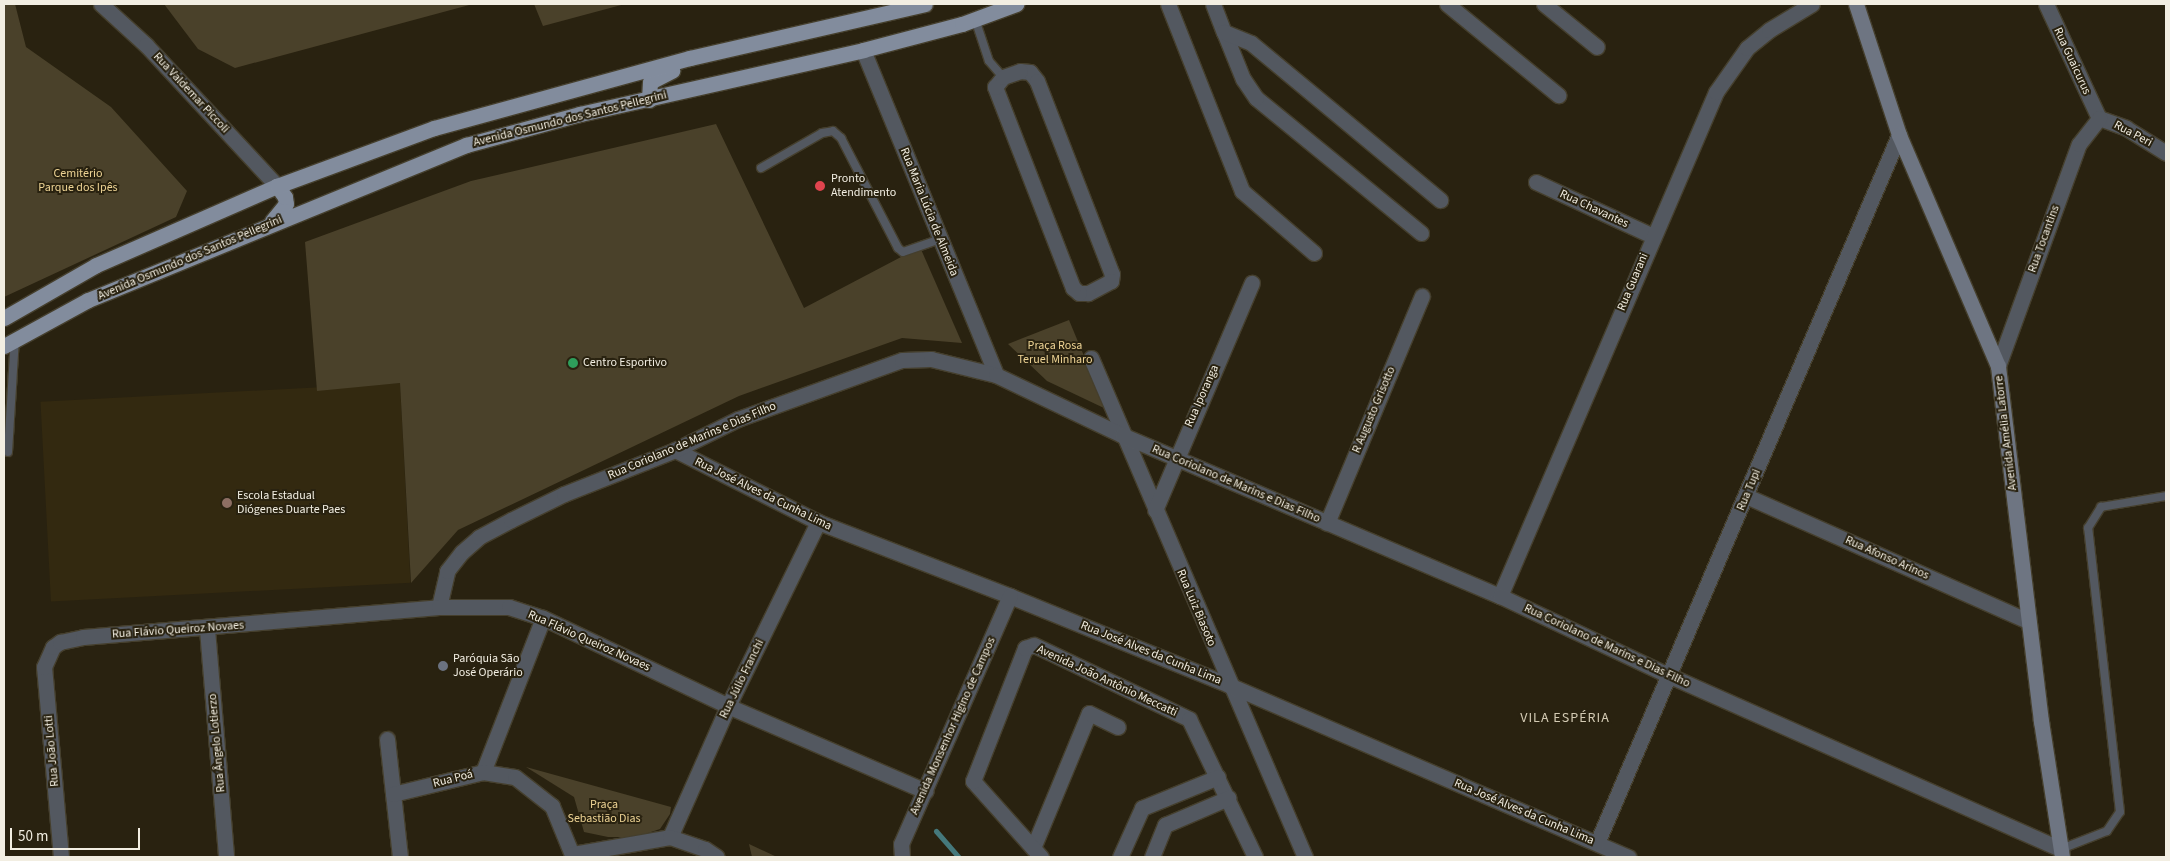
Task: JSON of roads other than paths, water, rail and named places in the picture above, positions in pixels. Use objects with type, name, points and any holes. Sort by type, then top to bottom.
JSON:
[{"type":"main road","name":"Avenida Osmundo dos Santos Pellegrini","points":[[4,318],[96,265],[277,186],[434,128],[690,58],[925,4]]},
{"type":"main road","name":"Avenida Osmundo dos Santos Pellegrini","points":[[10,342],[88,300],[466,145],[863,50],[975,19],[1016,4]]},
{"type":"main road","name":"Avenida Amélia Latorre","points":[[1856,4],[1899,135],[1998,366],[2028,621],[2062,853]]},
{"type":"main road","points":[[648,100],[650,82],[690,58]]},
{"type":"main road","points":[[268,226],[286,204],[285,196],[277,186]]},
{"type":"street","name":"Rua Valdemar Piccoli","points":[[101,4],[146,45],[277,186]]},
{"type":"street","points":[[1168,4],[1242,191],[1314,253]]},
{"type":"street","points":[[1213,4],[1243,79],[1256,98],[1421,233]]},
{"type":"street","points":[[1447,4],[1558,95]]},
{"type":"street","points":[[1544,4],[1597,47]]},
{"type":"street","name":"Rua Guarani","points":[[1500,596],[1716,92],[1731,68],[1769,30],[1812,4]]},
{"type":"street","name":"Rua Guaicurus","points":[[2046,4],[2099,118]]},
{"type":"street","points":[[1224,32],[1251,43],[1440,200]]},
{"type":"street","name":"Rua Maria Lúcia de Almeida","points":[[863,50],[996,375]]},
{"type":"street","points":[[1020,71],[1030,72],[1037,81],[1112,274],[1111,281],[1105,286],[1088,293],[1079,293],[1073,288],[994,87],[1003,77],[1020,71]]},
{"type":"street","name":"Rua Peri","points":[[2099,118],[2126,128],[2166,153]]},
{"type":"street","name":"Rua Tocantins","points":[[1998,366],[2079,144],[2099,118]]},
{"type":"street","name":"Rua Tupi","points":[[1597,843],[1670,676],[1899,135]]},
{"type":"street","name":"Rua Chavantes","points":[[1536,182],[1653,236]]},
{"type":"street","name":"Rua Iporanga","points":[[1155,510],[1175,457],[1252,282]]},
{"type":"street","name":"R Augusto Grisotto","points":[[1327,523],[1422,296]]},
{"type":"street","name":"Rua Luiz Biasoto","points":[[1091,358],[1229,685],[1305,857]]},
{"type":"street","name":"Rua Coriolano de Marins e Dias Filho","points":[[439,607],[447,571],[462,552],[480,537],[564,494],[675,450],[738,419],[902,360],[931,359],[996,375],[1122,434],[1500,596],[1670,676],[2062,853]]},
{"type":"street","name":"Rua José Alves da Cunha Lima","points":[[675,450],[818,522],[1010,596],[1229,685],[1628,857]]},
{"type":"street","name":"Rua Afonso Arinos","points":[[1746,496],[2028,621]]},
{"type":"street","name":"Rua Júlio Franchi","points":[[670,837],[728,706],[818,522]]},
{"type":"street","name":"Avenida Monsenhor Higino de Campos","points":[[902,857],[901,844],[1010,596]]},
{"type":"street","name":"Rua Flávio Queiroz Novaes","points":[[53,647],[60,642],[82,637],[207,629],[439,607],[509,607],[543,618],[728,706],[925,791]]},
{"type":"street","points":[[482,772],[543,618]]},
{"type":"street","name":"Rua Ângelo Lotierzo","points":[[207,629],[226,857]]},
{"type":"street","name":"Avenida João Antônio Meccatti","points":[[1037,853],[973,782],[1025,648],[1034,645],[1189,719],[1255,857]]},
{"type":"street","name":"Rua João Lotti","points":[[53,647],[44,667],[61,857]]},
{"type":"street","points":[[1037,853],[1089,712],[1118,727]]},
{"type":"street","points":[[387,739],[400,857]]},
{"type":"street","name":"Rua Poá","points":[[393,794],[482,772],[515,777],[539,793],[557,814],[573,855]]},
{"type":"street","points":[[1120,857],[1142,808],[1218,777]]},
{"type":"street","points":[[1152,857],[1166,825],[1228,798]]},
{"type":"street","points":[[573,855],[670,837],[705,849],[717,857]]},
{"type":"lane","points":[[975,19],[989,61],[1003,77]]},
{"type":"lane","points":[[761,168],[822,134],[833,131],[842,138],[898,248],[902,252],[940,239]]},
{"type":"lane","points":[[8,452],[10,342]]},
{"type":"lane","points":[[2062,853],[2107,831],[2120,812],[2088,528],[2101,507],[2166,496]]},
{"type":"waterway","points":[[936,831],[959,857]]},
{"type":"place","name":"Pronto Atendimento","points":[[820,186]]},
{"type":"place","name":"Centro Esportivo","points":[[573,363]]},
{"type":"place","name":"Escola Estadual Diógenes Duarte Paes","points":[[227,503]]},
{"type":"place","name":"Paróquia São José Operário","points":[[443,666]]},
{"type":"district","name":"VILA ESPÉRIA","points":[[1565,718]]},
{"type":"park label","name":"Cemitério Parque dos Ipês","points":[[78,181]]},
{"type":"park label","name":"Praça Rosa Teruel Minharo","points":[[1055,353]]},
{"type":"park label","name":"Praça Sebastião Dias","points":[[604,812]]}]
